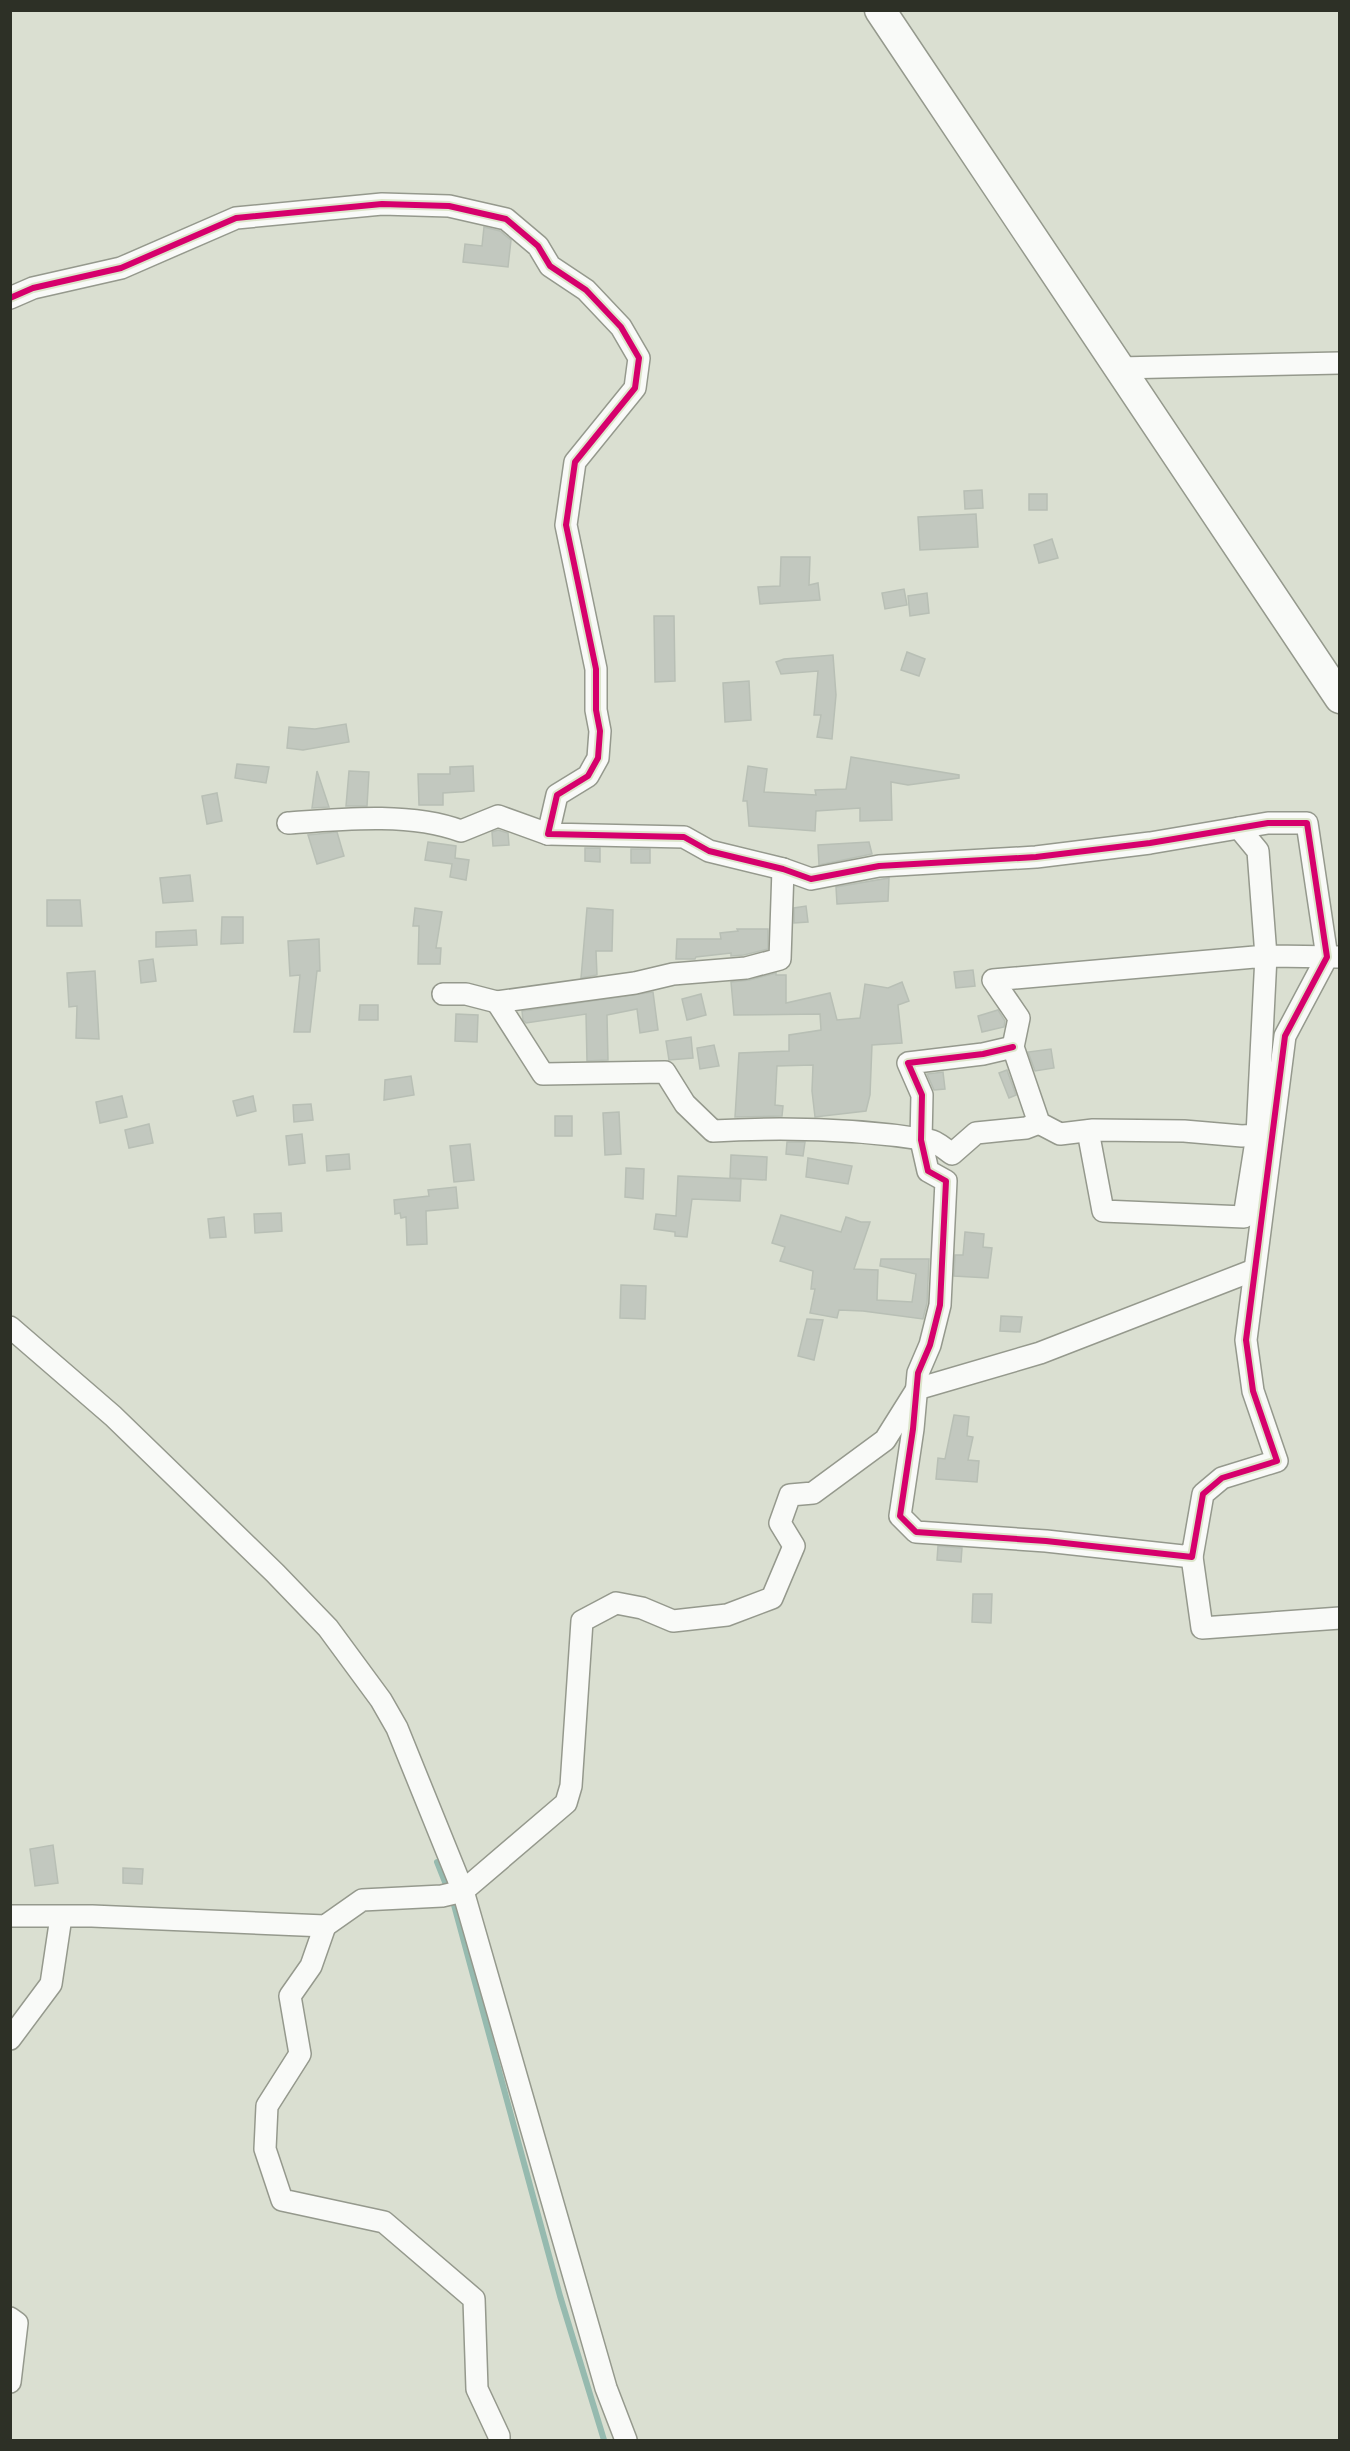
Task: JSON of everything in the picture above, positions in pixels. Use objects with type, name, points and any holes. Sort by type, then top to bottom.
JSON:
[{"type":"street","points":[[880,10],[1340,698]]},
{"type":"street","points":[[10,298],[33,288],[121,268],[236,218],[382,204],[448,206],[506,219],[538,246],[550,266],[586,290],[621,327],[639,358],[635,388],[575,462],[566,525],[596,669],[596,710],[600,731],[598,758],[588,776],[557,795],[548,834]]},
{"type":"street","points":[[1119,368],[1340,363]]},
{"type":"street","points":[[288,823],[353,818],[441,824],[461,831],[498,816],[548,834],[684,837],[709,851],[783,869],[811,879],[879,866],[1036,857],[1150,843],[1268,823],[1307,823],[1333,957],[1285,1036],[1246,1340],[1253,1391],[1277,1461],[1222,1478],[1203,1494],[1192,1557],[1202,1628],[1340,1618]]},
{"type":"street","points":[[1088,1131],[1103,1211],[1244,1217],[1257,1135],[1266,956],[1258,850],[1239,828]]},
{"type":"street","points":[[443,994],[466,994],[497,1002],[635,983],[673,974],[746,968],[780,959],[783,869]]},
{"type":"street","points":[[1257,1135],[1242,1136],[1184,1131],[1088,1131],[1060,1134],[1039,1123],[1013,1047],[1018,1018],[993,980],[1266,956],[1333,957]]},
{"type":"street","points":[[497,1002],[543,1074],[665,1072],[685,1104],[713,1131],[749,1129],[854,1131],[930,1140],[952,1154],[976,1133],[1026,1128],[1039,1123]]},
{"type":"street","points":[[1013,1047],[982,1054],[908,1063],[922,1095],[921,1140],[928,1171],[945,1181],[940,1305],[930,1345],[918,1373],[913,1429],[900,1516],[916,1532],[1046,1541],[1192,1557]]},
{"type":"street","points":[[499,2440],[477,2389],[474,2298],[384,2222],[282,2200],[266,2149],[267,2106],[300,2054],[290,1996],[311,1966],[325,1926],[362,1900],[454,1894],[566,1803],[571,1786],[582,1621],[616,1603],[642,1608],[673,1621],[727,1615],[772,1598],[794,1546],[780,1523],[790,1495],[813,1493],[885,1440],[917,1389],[1040,1353],[1254,1270]]},
{"type":"street","points":[[10,1327],[112,1416],[275,1573],[327,1628],[381,1700],[397,1728],[454,1894],[606,2388],[626,2440]]},
{"type":"street","points":[[10,1916],[92,1916],[325,1926]]},
{"type":"street","points":[[10,2039],[51,1984],[61,1917]]},
{"type":"street","points":[[10,2318],[17,2323],[10,2382]]},
{"type":"building","points":[[484,227],[500,231],[511,240],[508,267],[463,262],[465,244],[482,246]]},
{"type":"building","points":[[982,490],[983,508],[965,509],[964,491]]},
{"type":"building","points":[[1029,494],[1047,494],[1047,510],[1029,510]]},
{"type":"building","points":[[976,514],[978,547],[920,550],[918,517]]},
{"type":"building","points":[[1052,539],[1058,558],[1039,563],[1034,545]]},
{"type":"building","points":[[781,557],[810,557],[809,585],[818,583],[820,600],[760,604],[758,587],[780,586]]},
{"type":"building","points":[[904,589],[907,605],[885,609],[882,593]]},
{"type":"building","points":[[927,593],[929,613],[910,616],[908,596]]},
{"type":"building","points":[[654,616],[674,616],[675,681],[655,682]]},
{"type":"building","points":[[907,652],[925,659],[919,676],[901,670]]},
{"type":"building","points":[[833,655],[836,695],[832,739],[817,737],[821,715],[814,715],[818,671],[781,674],[776,662],[784,659]]},
{"type":"building","points":[[749,681],[751,720],[725,722],[723,683]]},
{"type":"building","points":[[346,724],[349,742],[303,750],[287,748],[289,727],[315,729]]},
{"type":"building","points":[[851,757],[959,775],[959,778],[908,785],[891,782],[892,820],[860,821],[860,808],[816,811],[815,831],[749,826],[747,801],[743,801],[748,766],[767,769],[764,792],[816,795],[815,790],[846,789]]},
{"type":"building","points":[[237,764],[269,767],[266,783],[235,778]]},
{"type":"building","points":[[473,766],[474,791],[443,793],[443,805],[419,805],[418,774],[450,774],[450,767]]},
{"type":"building","points":[[317,771],[329,807],[312,808]]},
{"type":"building","points":[[349,771],[369,772],[367,806],[346,806]]},
{"type":"building","points":[[217,793],[222,821],[207,824],[202,796]]},
{"type":"building","points":[[498,830],[508,833],[509,845],[493,846],[492,832]]},
{"type":"building","points":[[337,832],[344,856],[317,864],[308,835]]},
{"type":"building","points":[[428,842],[456,846],[455,858],[469,860],[466,880],[450,877],[452,864],[425,860]]},
{"type":"building","points":[[869,842],[872,854],[819,865],[818,845]]},
{"type":"building","points":[[585,848],[600,848],[600,862],[585,861]]},
{"type":"building","points":[[631,849],[650,849],[650,863],[631,863]]},
{"type":"building","points":[[190,875],[193,901],[163,903],[160,878]]},
{"type":"building","points":[[889,878],[888,901],[837,904],[836,887]]},
{"type":"building","points":[[47,900],[80,900],[82,926],[47,926]]},
{"type":"building","points":[[806,906],[808,922],[794,923],[794,908]]},
{"type":"building","points":[[415,908],[442,912],[436,948],[441,948],[440,964],[418,964],[419,926],[413,926]]},
{"type":"building","points":[[587,908],[613,910],[612,951],[596,951],[597,975],[581,978]]},
{"type":"building","points":[[222,917],[243,917],[243,943],[221,944]]},
{"type":"building","points":[[737,929],[768,929],[768,949],[744,955],[731,956],[731,953],[696,957],[695,959],[676,959],[677,939],[721,939],[720,933],[738,931]]},
{"type":"building","points":[[196,930],[197,945],[156,947],[156,932]]},
{"type":"building","points":[[319,939],[320,971],[317,971],[310,1032],[294,1032],[300,975],[290,976],[288,941]]},
{"type":"building","points":[[153,959],[156,981],[141,983],[139,961]]},
{"type":"building","points":[[973,970],[975,986],[956,988],[954,972]]},
{"type":"building","points":[[95,971],[99,1039],[76,1038],[77,1006],[69,1007],[67,973]]},
{"type":"building","points":[[776,973],[776,975],[786,975],[786,1003],[830,993],[837,1020],[860,1018],[865,984],[888,988],[902,982],[909,1001],[898,1005],[902,1043],[872,1045],[870,1095],[866,1111],[815,1117],[812,1091],[813,1065],[777,1066],[775,1105],[783,1106],[782,1116],[735,1117],[739,1053],[789,1051],[789,1035],[821,1030],[820,1014],[734,1015],[731,982]]},
{"type":"building","points":[[653,992],[658,1030],[640,1033],[637,1009],[607,1015],[608,1060],[587,1061],[586,1014],[526,1023],[523,1020],[522,1011]]},
{"type":"building","points":[[701,994],[706,1015],[687,1020],[682,999]]},
{"type":"building","points":[[360,1005],[378,1005],[378,1020],[359,1020]]},
{"type":"building","points":[[998,1010],[1005,1021],[1004,1027],[982,1032],[978,1016]]},
{"type":"building","points":[[456,1014],[478,1015],[477,1042],[455,1041]]},
{"type":"building","points":[[691,1037],[693,1058],[669,1060],[666,1041]]},
{"type":"building","points":[[714,1045],[719,1066],[700,1069],[697,1048]]},
{"type":"building","points":[[1051,1049],[1054,1068],[1035,1071],[1028,1052]]},
{"type":"building","points":[[1007,1070],[1016,1095],[1009,1098],[999,1073]]},
{"type":"building","points":[[943,1072],[945,1089],[934,1090],[927,1074]]},
{"type":"building","points":[[411,1076],[414,1095],[384,1100],[385,1080]]},
{"type":"building","points":[[122,1096],[127,1117],[100,1123],[96,1102]]},
{"type":"building","points":[[253,1096],[256,1111],[237,1116],[233,1101]]},
{"type":"building","points":[[311,1104],[313,1120],[294,1122],[293,1105]]},
{"type":"building","points":[[619,1112],[621,1154],[605,1155],[603,1113]]},
{"type":"building","points":[[555,1116],[572,1116],[572,1136],[555,1136]]},
{"type":"building","points":[[149,1124],[153,1143],[129,1148],[125,1130]]},
{"type":"building","points":[[302,1134],[305,1163],[289,1165],[286,1136]]},
{"type":"building","points":[[787,1142],[805,1142],[803,1156],[786,1154]]},
{"type":"building","points":[[470,1144],[474,1180],[454,1182],[450,1146]]},
{"type":"building","points":[[349,1154],[350,1169],[327,1171],[326,1156]]},
{"type":"building","points":[[731,1155],[767,1157],[766,1180],[730,1178]]},
{"type":"building","points":[[808,1158],[852,1166],[848,1184],[806,1177]]},
{"type":"building","points":[[626,1168],[644,1169],[643,1199],[625,1197]]},
{"type":"building","points":[[678,1176],[741,1179],[740,1201],[692,1199],[687,1237],[675,1236],[675,1232],[654,1229],[656,1214],[676,1216]]},
{"type":"building","points":[[456,1187],[458,1208],[426,1211],[427,1244],[407,1245],[406,1217],[401,1218],[400,1213],[395,1214],[394,1200],[429,1196],[428,1190]]},
{"type":"building","points":[[281,1213],[282,1231],[255,1233],[254,1214]]},
{"type":"building","points":[[781,1215],[841,1232],[846,1217],[861,1222],[870,1222],[854,1269],[878,1270],[877,1300],[912,1302],[916,1274],[880,1266],[881,1259],[929,1259],[927,1303],[923,1319],[863,1311],[839,1310],[837,1318],[810,1313],[815,1289],[811,1289],[813,1271],[780,1261],[785,1247],[772,1243]]},
{"type":"building","points":[[224,1217],[226,1237],[210,1238],[208,1219]]},
{"type":"building","points":[[965,1232],[984,1234],[983,1247],[992,1248],[988,1278],[954,1276],[955,1255],[963,1255]]},
{"type":"building","points":[[621,1285],[646,1286],[645,1319],[620,1318]]},
{"type":"building","points":[[1001,1316],[1022,1317],[1020,1332],[1000,1331]]},
{"type":"building","points":[[807,1319],[823,1320],[814,1360],[798,1356]]},
{"type":"building","points":[[954,1415],[969,1417],[967,1436],[973,1437],[968,1460],[979,1461],[977,1482],[936,1479],[938,1458],[945,1459]]},
{"type":"building","points":[[938,1546],[962,1548],[961,1562],[937,1560]]},
{"type":"building","points":[[973,1594],[992,1594],[991,1623],[972,1622]]},
{"type":"building","points":[[53,1845],[58,1883],[35,1886],[30,1849]]},
{"type":"building","points":[[123,1868],[143,1869],[142,1884],[123,1883]]},
{"type":"waterway","points":[[437,1862],[454,1905],[560,2296],[604,2440]]},
{"type":"cycle path","points":[[10,298],[33,288],[121,268],[236,218],[382,204],[449,206],[506,219],[538,246],[550,266],[586,290],[621,327],[639,358],[635,388],[575,462],[566,525],[596,669],[596,710],[600,731],[598,758],[588,776],[557,795],[548,834],[684,837],[709,851],[783,869],[811,879],[879,866],[1036,857],[1150,843],[1268,823],[1307,823],[1327,957],[1285,1036],[1246,1340],[1253,1391],[1277,1461],[1222,1478],[1203,1494],[1192,1557],[1046,1541],[916,1532],[900,1516],[913,1429],[918,1373],[930,1345],[940,1305],[946,1181],[928,1171],[921,1140],[922,1095],[908,1063],[983,1054],[1013,1047]]}]
